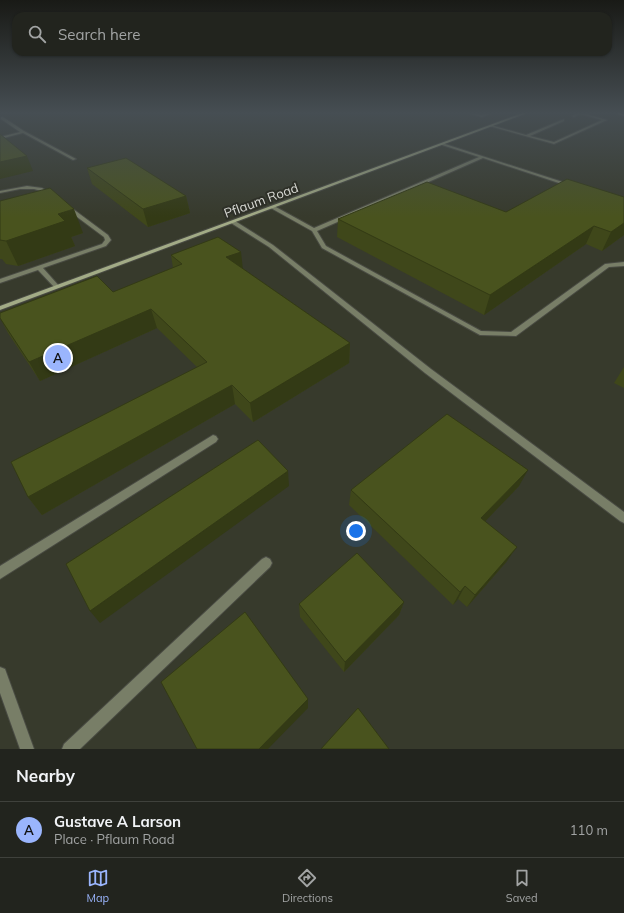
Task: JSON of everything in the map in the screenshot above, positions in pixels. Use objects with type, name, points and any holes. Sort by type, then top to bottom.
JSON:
[{"type":"street","points":[[51,147],[74,159]]},
{"type":"street","name":"Pflaum Road","points":[[0,308],[435,147]]},
{"type":"street","points":[[452,147],[572,186]]},
{"type":"street","points":[[314,230],[482,157]]},
{"type":"street","points":[[418,185],[426,188]]},
{"type":"street","points":[[0,192],[23,187],[34,187],[45,189],[57,198]]},
{"type":"street","points":[[0,281],[104,245],[108,240],[106,236],[63,203]]},
{"type":"street","points":[[272,207],[314,230],[324,247],[480,333],[513,334],[607,265],[624,264]]},
{"type":"street","points":[[233,222],[271,246],[428,371],[624,518]]},
{"type":"street","points":[[39,268],[57,287]]},
{"type":"street","points":[[0,573],[213,439]]},
{"type":"street","points":[[69,749],[266,563]]},
{"type":"street","points":[[0,674],[27,749]]},
{"type":"shaded area","points":[[0,147],[624,147],[624,749],[0,749]]},
{"type":"building","points":[[0,147],[16,147],[27,156],[0,162]]},
{"type":"building","points":[[126,158],[186,196],[143,209],[87,168]]},
{"type":"building","points":[[567,179],[624,197],[624,223],[611,232],[594,226],[490,295],[338,219],[427,182],[506,212]]},
{"type":"building","points":[[50,188],[74,209],[58,214],[65,221],[6,241],[0,240],[0,201]]},
{"type":"building","points":[[218,237],[241,252],[226,257],[350,343],[250,403],[232,385],[28,497],[11,462],[207,362],[151,309],[29,362],[0,318],[0,313],[97,276],[113,292],[182,264],[171,255]]},
{"type":"building","points":[[447,414],[528,470],[481,518],[517,547],[475,595],[465,586],[460,592],[351,490]]},
{"type":"building","points":[[258,440],[288,471],[90,611],[66,564]]},
{"type":"building","points":[[357,553],[404,602],[345,662],[299,604]]},
{"type":"building","points":[[245,612],[308,699],[259,749],[197,749],[161,682]]},
{"type":"building","points":[[358,708],[389,749],[321,749]]},
{"type":"place","name":"Gustave A Larson","points":[[58,358]]}]
